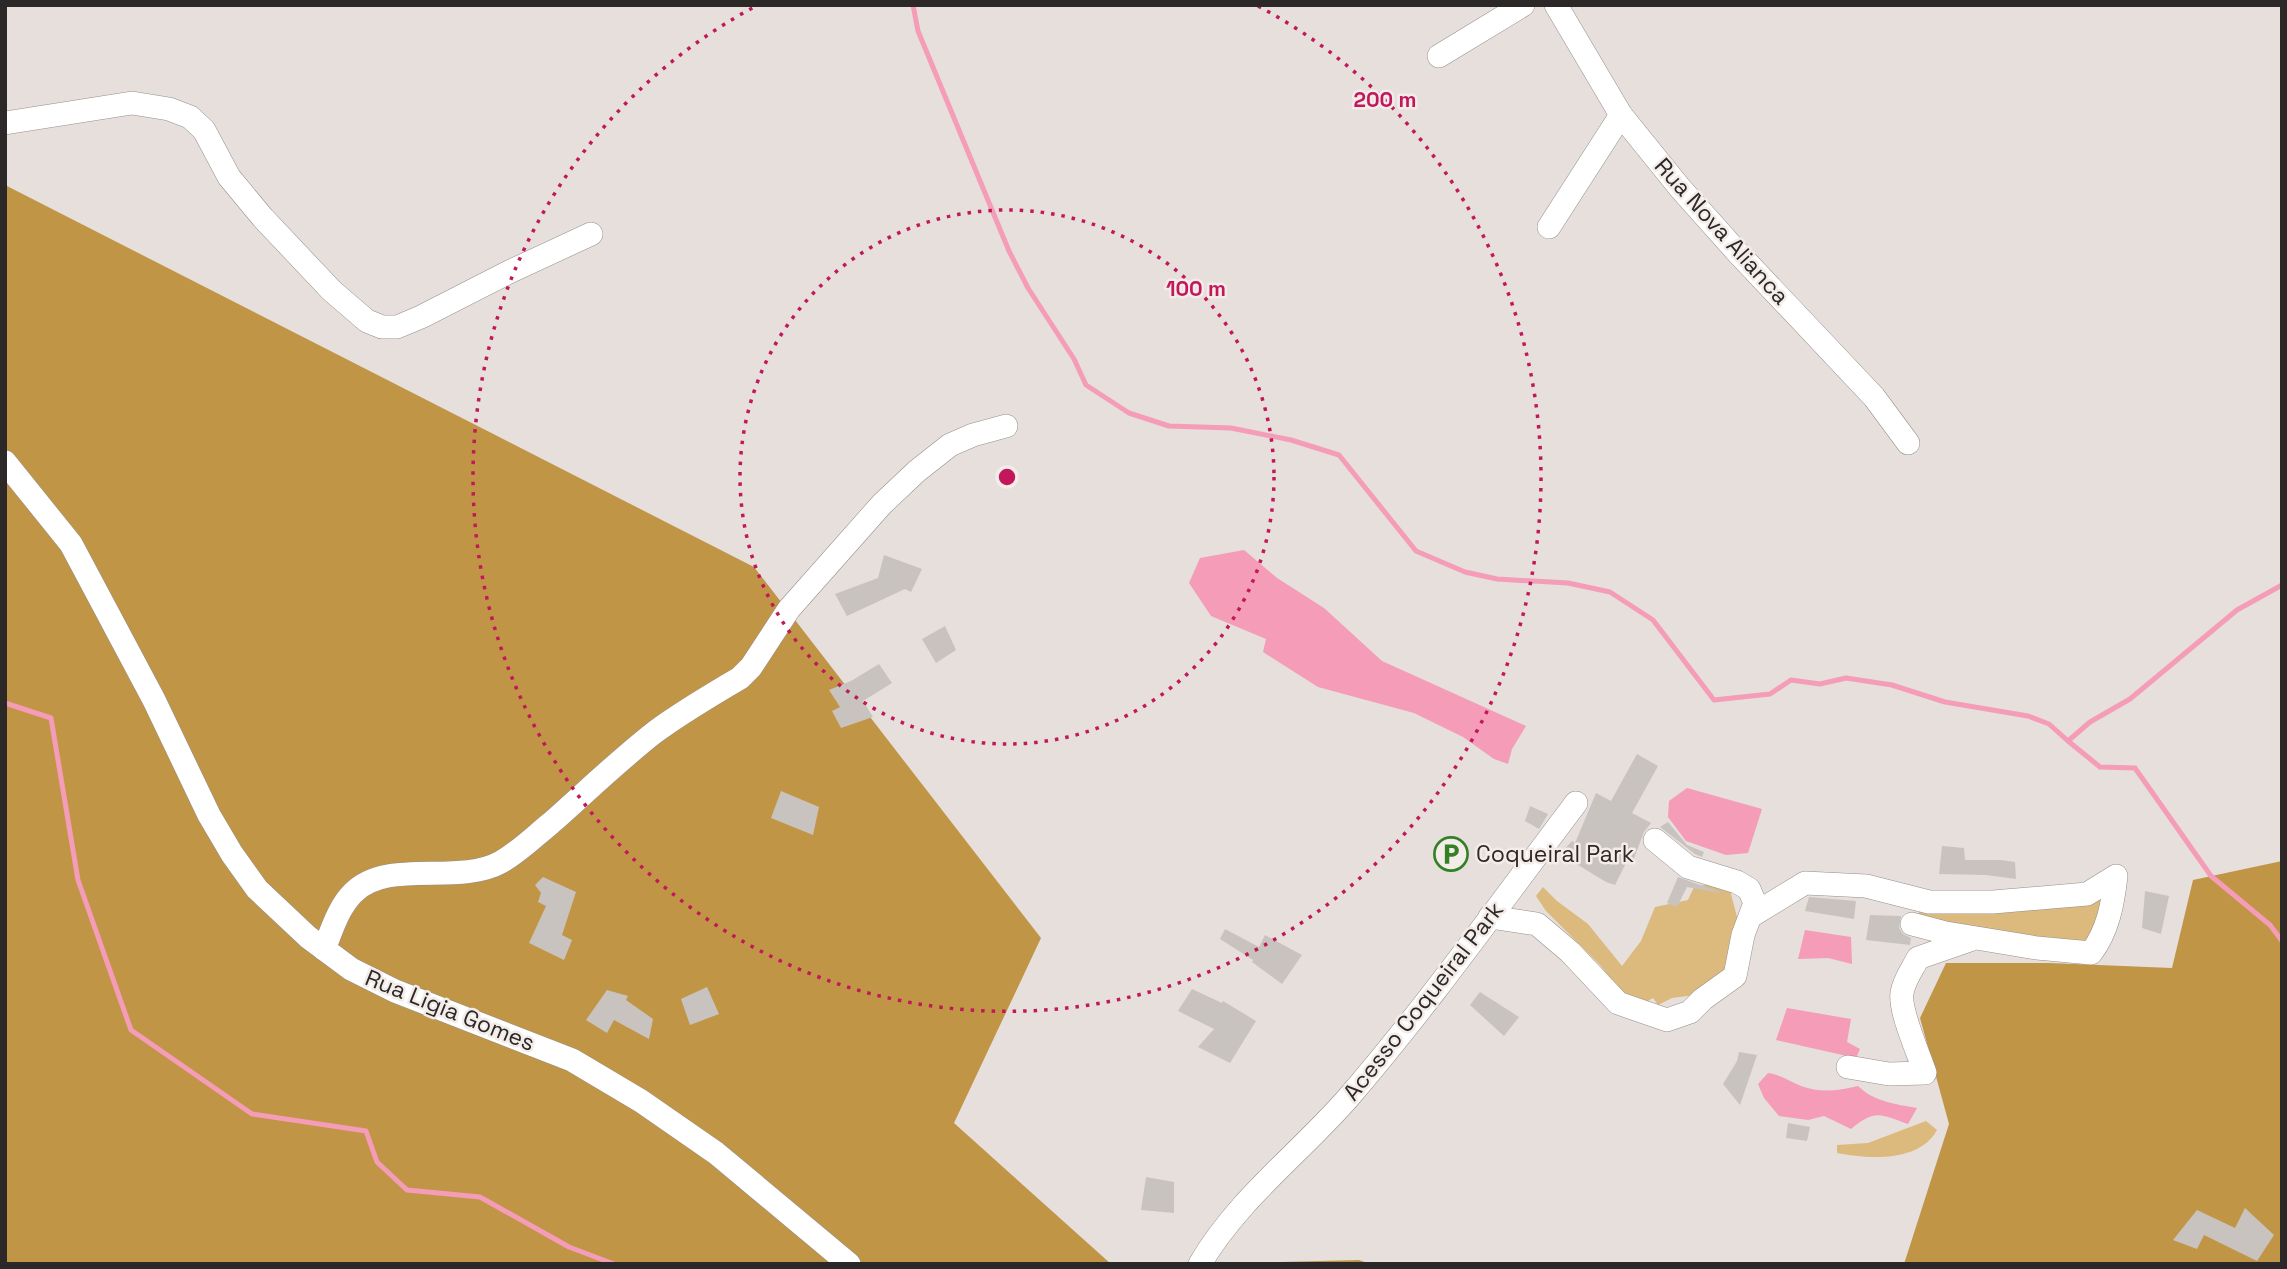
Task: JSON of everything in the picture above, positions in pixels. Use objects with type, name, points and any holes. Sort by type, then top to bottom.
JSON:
[{"type":"street","points":[[1439,56],[1523,5]]},
{"type":"street","name":"Rua Nova Alianca","points":[[1556,5],[1621,115],[1738,253],[1874,397],[1908,443]]},
{"type":"street","points":[[5,123],[132,103],[169,108],[190,117],[204,130],[229,177],[263,218],[332,291],[367,321],[382,327],[397,327],[421,317],[591,234]]},
{"type":"street","points":[[1549,227],[1621,115]]},
{"type":"street","points":[[324,949],[341,909],[364,884],[385,877],[482,870],[500,862],[526,844],[655,733],[740,678],[751,667],[789,609],[806,589],[882,504],[918,471],[950,445],[1006,426]]},
{"type":"street","name":"Rua Ligia Gomes","points":[[5,462],[71,544],[112,618],[209,815],[257,889],[324,949],[351,969],[395,991],[572,1060],[641,1101],[716,1153],[849,1264]]},
{"type":"street","name":"Acesso Coqueiral Park","points":[[1200,1264],[1220,1232],[1327,1122],[1393,1046],[1576,803]]},
{"type":"street","points":[[1489,917],[1536,924],[1570,952],[1618,1003],[1667,1020],[1690,1012],[1735,976],[1743,935],[1755,902],[1749,888],[1688,867],[1655,840]]},
{"type":"street","points":[[1751,916],[1805,883],[1866,886],[1929,902],[1993,902],[2087,894],[2116,876],[2109,914],[2100,941],[2091,953],[2037,948],[1946,933],[1912,924]]},
{"type":"street","points":[[1848,1067],[1889,1074],[1925,1073],[1901,997],[1905,981],[1918,958],[1979,937]]},
{"type":"street","name":"Acesso Coqueiral Park","points":[[1219,1264],[1259,1190]]},
{"type":"shaded area","points":[[5,185],[754,567],[1041,938],[954,1123],[1111,1264],[5,1264]]},
{"type":"shaded area","points":[[1244,550],[1277,578],[1324,608],[1382,661],[1526,726],[1512,749],[1508,764],[1494,759],[1463,737],[1414,713],[1318,687],[1263,652],[1266,639],[1211,616],[1189,583],[1200,558]]},
{"type":"shaded area","points":[[1687,788],[1762,809],[1748,853],[1726,855],[1686,841],[1668,817],[1669,801]]},
{"type":"shaded area","points":[[2282,861],[2282,1264],[1904,1264],[1949,1124],[1920,1018],[1946,963],[2049,963],[2172,968],[2193,880]]},
{"type":"shaded area","points":[[1716,883],[1730,890],[1738,921],[1729,978],[1695,995],[1672,998],[1658,1005],[1653,998],[1648,1001],[1627,999],[1600,965],[1546,911],[1536,896],[1543,887],[1588,924],[1622,966],[1641,941],[1655,907],[1688,900],[1694,887]]},
{"type":"shaded area","points":[[2106,895],[2087,948],[1919,923],[1919,910]]},
{"type":"shaded area","points":[[1805,930],[1851,937],[1852,964],[1828,958],[1798,959]]},
{"type":"shaded area","points":[[1787,1008],[1851,1019],[1847,1042],[1860,1049],[1856,1058],[1776,1040]]},
{"type":"shaded area","points":[[1768,1073],[1815,1090],[1858,1086],[1878,1099],[1917,1108],[1908,1124],[1878,1115],[1866,1118],[1851,1129],[1824,1116],[1808,1120],[1779,1116],[1764,1098],[1758,1084]]},
{"type":"shaded area","points":[[1926,1121],[1937,1130],[1929,1141],[1906,1153],[1863,1157],[1837,1153],[1837,1145],[1868,1143]]},
{"type":"shaded area","points":[[1359,1260],[1370,1264],[1236,1264],[1237,1263]]},
{"type":"building","points":[[884,555],[922,569],[911,592],[905,589],[847,616],[835,594],[878,578]]},
{"type":"building","points":[[945,626],[956,650],[936,663],[922,639]]},
{"type":"building","points":[[879,664],[892,683],[863,701],[873,717],[841,728],[832,711],[840,707],[829,690],[851,681]]},
{"type":"building","points":[[1637,754],[1658,766],[1632,813],[1651,823],[1644,832],[1633,861],[1628,859],[1615,885],[1560,854],[1572,841],[1575,843],[1596,793],[1611,801]]},
{"type":"building","points":[[781,791],[819,807],[813,835],[771,818]]},
{"type":"building","points":[[1530,806],[1548,814],[1539,829],[1525,821]]},
{"type":"building","points":[[1668,822],[1687,845],[1704,852],[1702,857],[1660,827]]},
{"type":"building","points":[[1942,846],[1964,848],[1965,860],[2015,862],[2016,879],[1939,874]]},
{"type":"building","points":[[543,877],[576,892],[562,935],[572,940],[564,960],[529,943],[546,906],[538,902],[541,893],[535,885]]},
{"type":"building","points":[[1678,877],[1720,893],[1687,887],[1677,907],[1667,903]]},
{"type":"building","points":[[2145,891],[2169,896],[2161,934],[2142,928]]},
{"type":"building","points":[[1809,897],[1856,901],[1854,919],[1805,911]]},
{"type":"building","points":[[1870,915],[1901,916],[1899,928],[1911,938],[1910,945],[1866,940]]},
{"type":"building","points":[[1225,929],[1259,947],[1265,935],[1302,955],[1282,984],[1252,962],[1253,960],[1220,939]]},
{"type":"building","points":[[707,987],[719,1014],[690,1025],[681,999]]},
{"type":"building","points":[[1192,989],[1222,1003],[1223,1001],[1256,1021],[1230,1063],[1198,1047],[1214,1029],[1178,1011]]},
{"type":"building","points":[[607,990],[628,996],[626,1000],[653,1019],[649,1039],[614,1020],[607,1033],[586,1020]]},
{"type":"building","points":[[1480,992],[1519,1017],[1504,1036],[1470,1005]]},
{"type":"building","points":[[1739,1052],[1757,1055],[1740,1105],[1723,1084],[1737,1061]]},
{"type":"building","points":[[1788,1123],[1810,1127],[1807,1141],[1786,1138]]},
{"type":"building","points":[[1146,1177],[1174,1182],[1174,1213],[1141,1210]]},
{"type":"building","points":[[2245,1208],[2274,1235],[2257,1261],[2204,1235],[2197,1249],[2173,1240],[2197,1210],[2235,1228]]},
{"type":"waterway","points":[[913,5],[918,31],[1009,251],[1028,288],[1074,359],[1086,385],[1129,413],[1169,426],[1231,428],[1291,440],[1339,455],[1416,551],[1465,572],[1497,579],[1568,583],[1610,592],[1653,620],[1714,700],[1770,694],[1791,680],[1820,684],[1846,678],[1892,685],[1945,702],[2028,716],[2049,724],[2068,741],[2090,722],[2130,699],[2237,610],[2282,585]]},
{"type":"waterway","points":[[5,703],[51,718],[78,880],[131,1030],[252,1114],[366,1131],[377,1162],[407,1190],[480,1197],[569,1247],[614,1264]]},
{"type":"waterway","points":[[2068,741],[2100,767],[2135,768],[2211,876],[2270,925],[2282,941]]},
{"type":"place","name":"Coqueiral Park","points":[[1451,854]]}]
